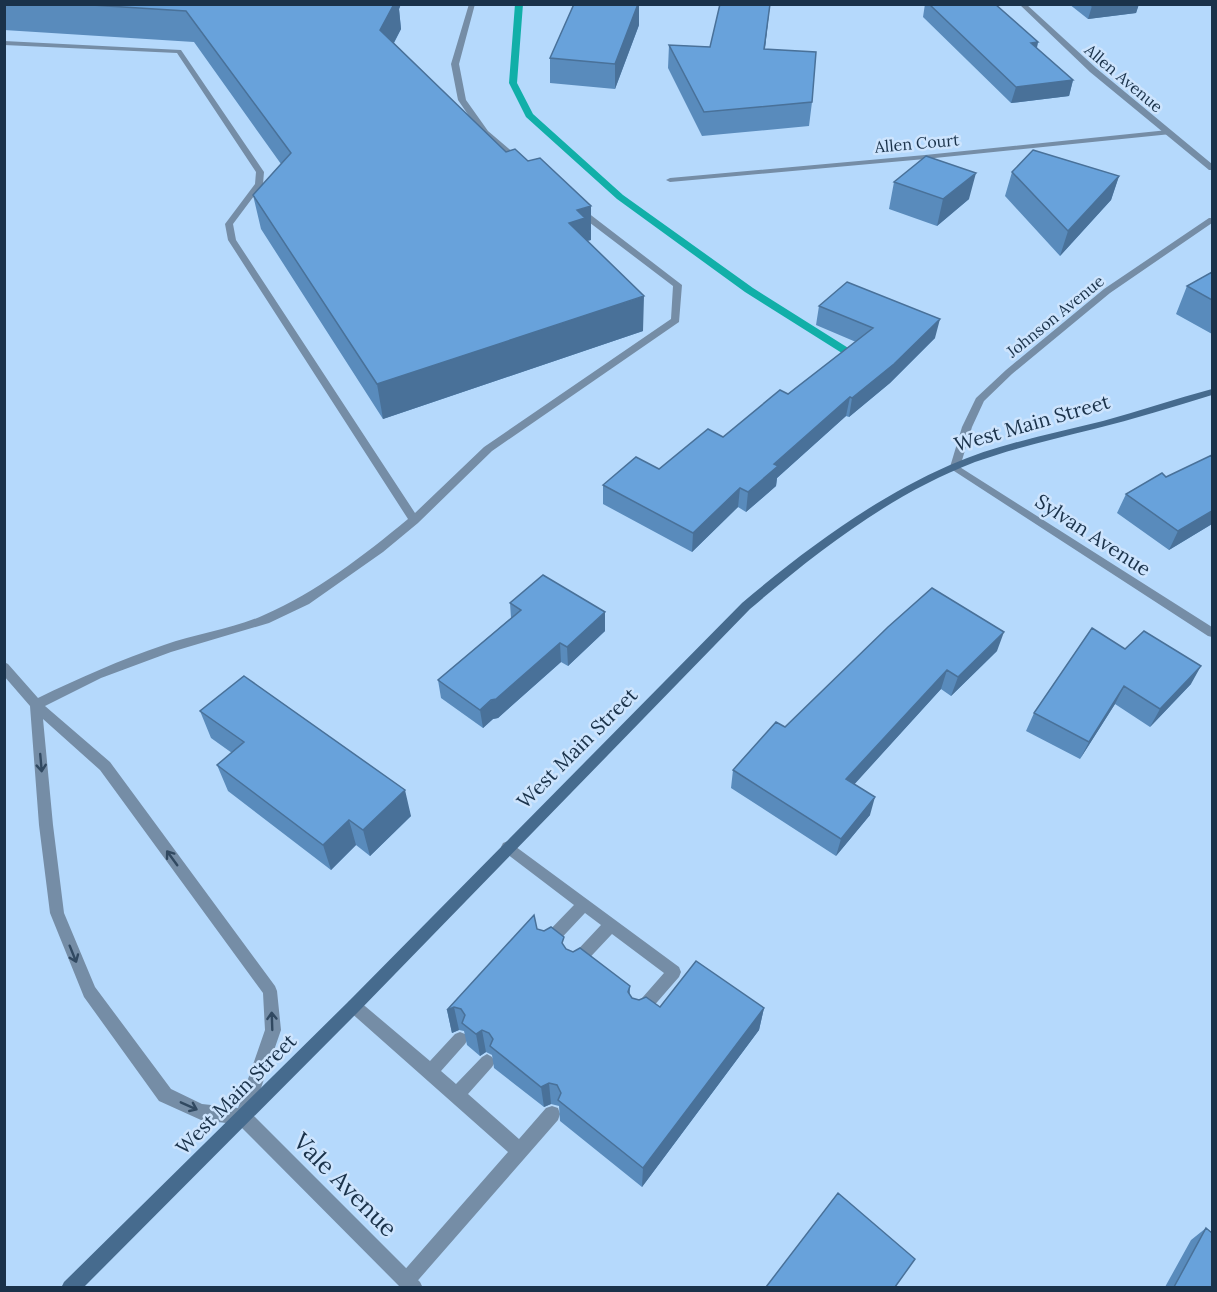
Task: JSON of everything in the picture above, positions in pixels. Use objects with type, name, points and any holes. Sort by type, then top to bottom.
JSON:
[{"type":"main road","name":"West Main Street","points":[[70,1287],[354,1006],[746,606],[799,559],[852,522],[901,493],[955,467],[1016,446],[1212,392]]},
{"type":"street","points":[[472,4],[455,64],[462,100],[485,134],[522,164]]},
{"type":"street","name":"Allen Avenue","points":[[1022,4],[1058,40],[1212,168]]},
{"type":"street","points":[[4,43],[179,51],[260,172],[260,184],[229,224],[232,240],[414,520]]},
{"type":"street","name":"Allen Court","points":[[670,180],[1168,132]]},
{"type":"street","points":[[36,705],[97,675],[168,648],[265,620],[305,601],[379,549],[414,520],[488,450],[676,320],[678,285],[568,202]]},
{"type":"street","name":"Johnson Avenue","points":[[955,467],[967,427],[980,400],[1009,372],[1107,291],[1212,220]]},
{"type":"street","name":"Sylvan Avenue","points":[[955,467],[1212,633]]},
{"type":"street","points":[[4,667],[36,705],[105,766],[270,991],[273,1030],[243,1117],[201,1112],[165,1095],[89,992],[57,913],[46,825],[36,705]]},
{"type":"street","points":[[508,847],[674,972],[637,1014]]},
{"type":"street","points":[[545,946],[584,904]]},
{"type":"street","points":[[573,966],[611,925]]},
{"type":"street","points":[[354,1006],[520,1151]]},
{"type":"street","points":[[431,1071],[460,1039]]},
{"type":"street","points":[[457,1095],[487,1062]]},
{"type":"street","points":[[410,1284],[552,1114]]},
{"type":"street","name":"Vale Avenue","points":[[243,1117],[410,1284]]},
{"type":"building","points":[[76,4],[394,4],[380,30],[506,152],[515,149],[528,161],[540,158],[591,206],[577,210],[585,218],[569,223],[644,296],[377,384],[253,195],[291,153],[186,11]]},
{"type":"building","points":[[574,4],[638,4],[615,64],[550,58]]},
{"type":"building","points":[[720,4],[770,4],[764,49],[816,52],[812,102],[704,112],[669,45],[710,47]]},
{"type":"building","points":[[929,4],[995,4],[1038,42],[1031,43],[1073,80],[1016,87]]},
{"type":"building","points":[[1033,150],[1119,176],[1068,231],[1012,172]]},
{"type":"building","points":[[926,156],[976,173],[943,199],[894,182]]},
{"type":"building","points":[[1212,272],[1212,300],[1187,286]]},
{"type":"building","points":[[847,282],[940,319],[894,364],[852,398],[850,397],[774,464],[778,466],[748,492],[740,488],[693,533],[603,485],[636,457],[659,469],[708,429],[723,437],[780,390],[788,394],[873,328],[819,306]]},
{"type":"building","points":[[1212,455],[1212,511],[1178,531],[1126,494],[1162,473],[1166,477]]},
{"type":"building","points":[[543,575],[605,612],[567,647],[560,643],[496,699],[491,700],[480,710],[438,680],[521,610],[510,603]]},
{"type":"building","points":[[932,588],[1004,632],[958,677],[947,670],[846,779],[875,797],[841,839],[733,770],[776,722],[785,727],[888,627]]},
{"type":"building","points":[[1092,628],[1125,649],[1144,631],[1201,666],[1160,709],[1124,686],[1089,742],[1034,713]]},
{"type":"building","points":[[244,676],[405,790],[363,830],[349,820],[323,845],[217,765],[244,742],[200,711]]},
{"type":"building","points":[[534,915],[537,929],[544,931],[551,927],[564,937],[562,943],[566,949],[573,952],[580,948],[630,986],[628,992],[632,998],[639,1000],[646,997],[660,1007],[696,961],[764,1008],[643,1168],[558,1100],[561,1093],[557,1085],[549,1083],[541,1087],[490,1046],[493,1039],[489,1033],[482,1030],[476,1034],[462,1023],[465,1015],[461,1009],[454,1007],[447,1010]]},
{"type":"building","points":[[838,1193],[915,1259],[895,1287],[766,1287]]},
{"type":"building","points":[[1206,1228],[1212,1233],[1212,1287],[1174,1287]]},
{"type":"waterway","points":[[519,4],[513,83],[529,115],[620,197],[749,290],[857,358]]}]
